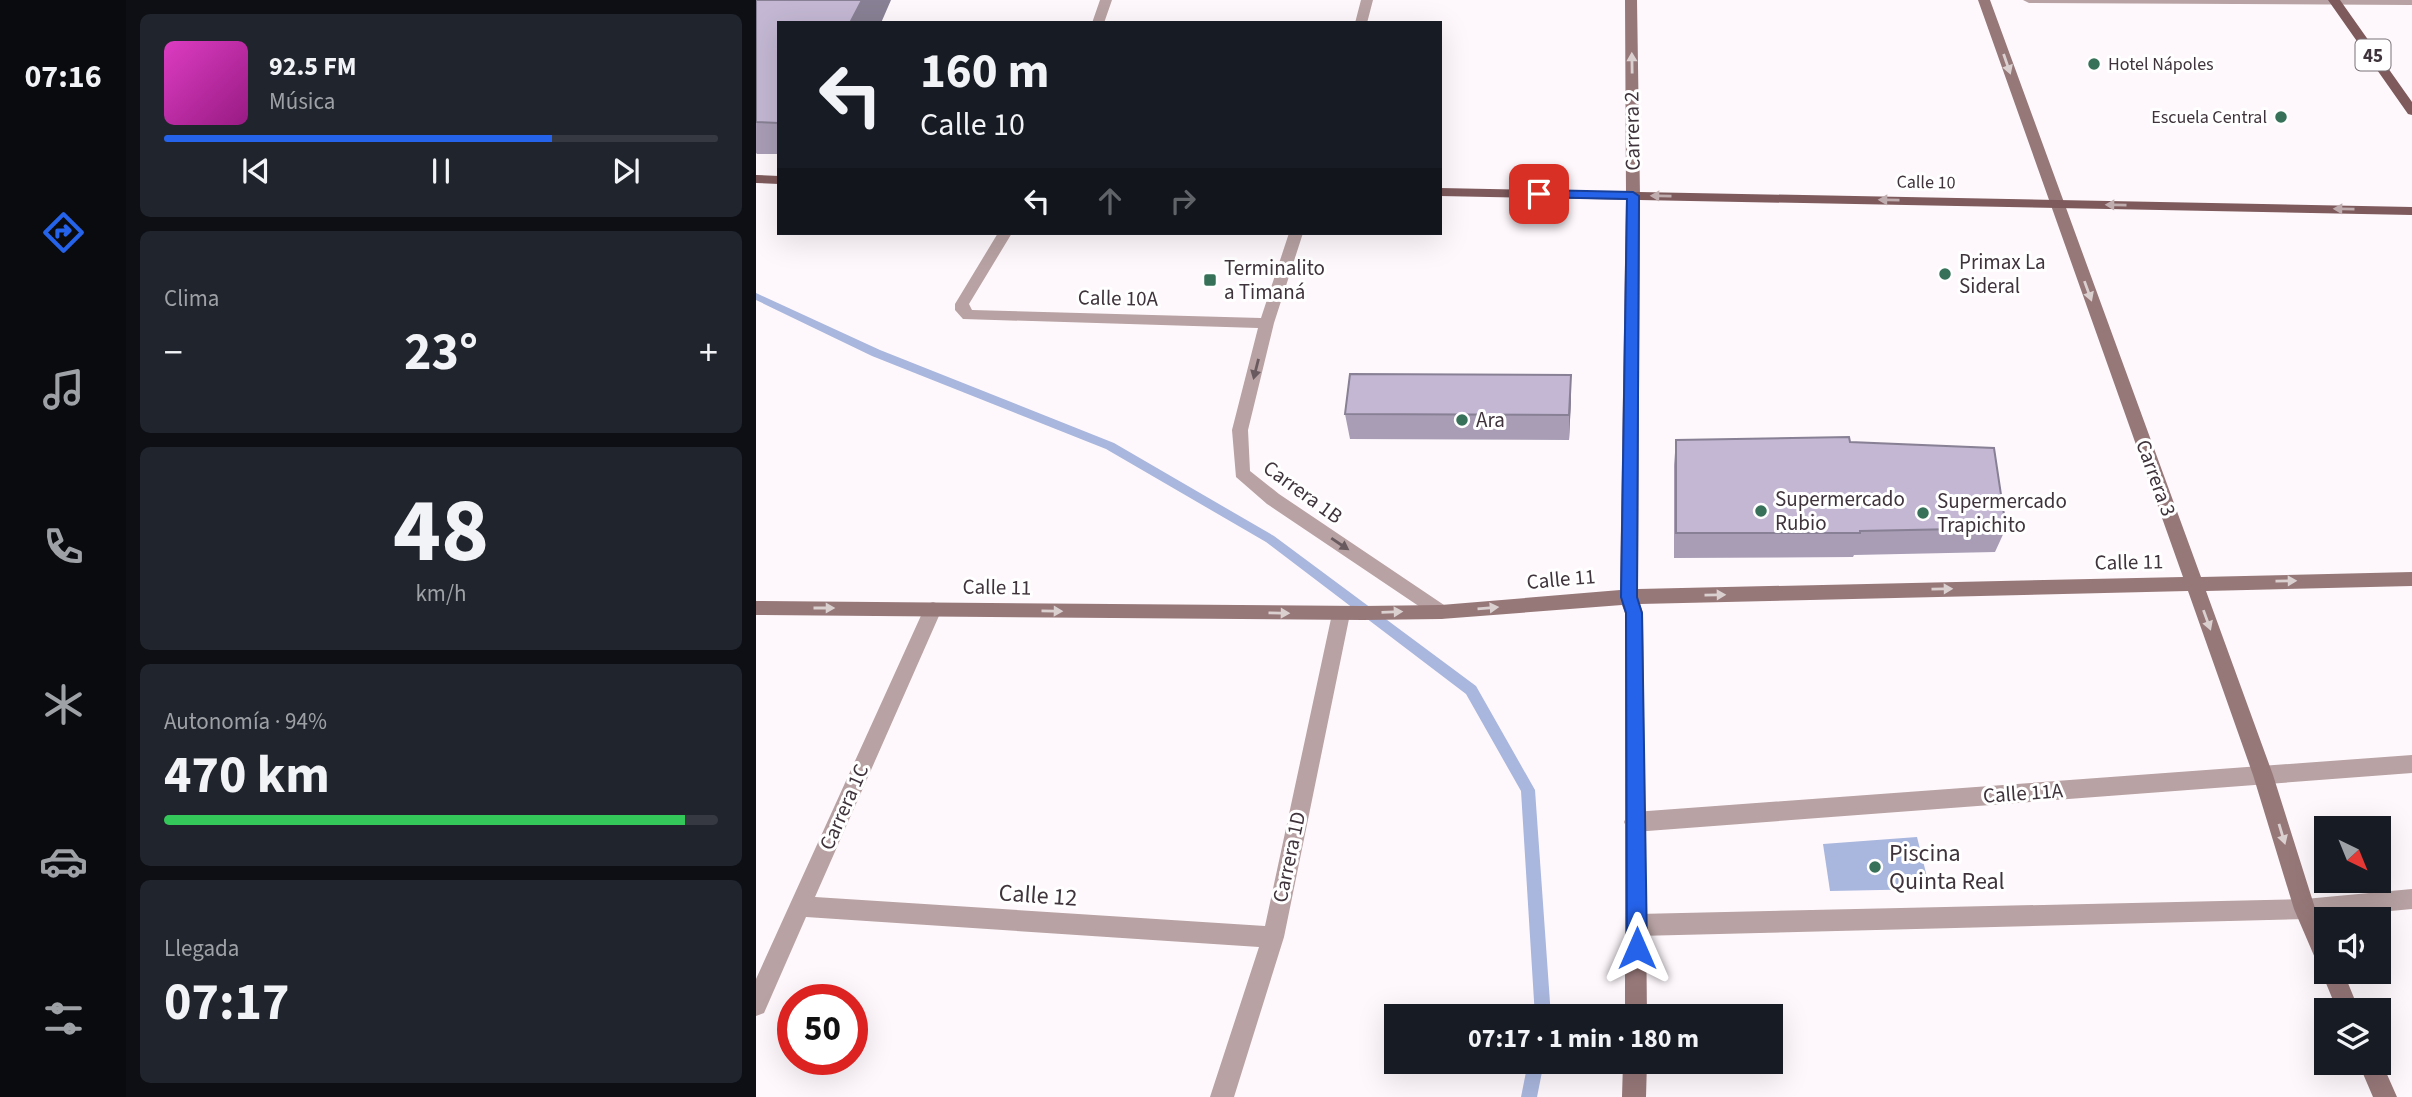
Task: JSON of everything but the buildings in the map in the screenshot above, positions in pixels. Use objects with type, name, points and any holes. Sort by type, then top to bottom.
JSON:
[{"type":"main road","name":"Carrera 2","points":[[1631,0],[1633,196],[1629,597],[1634,613],[1634,822],[1638,925],[1636,1004]]},
{"type":"main road","name":"Carrera 3","points":[[1984,0],[2263,775],[2305,909],[2314,930]]},
{"type":"main road","name":"45","points":[[2335,1],[2412,111]]},
{"type":"main road","points":[[756,179],[777,180]]},
{"type":"main road","name":"Calle 10","points":[[1442,192],[2412,211]]},
{"type":"main road","name":"Calle 11","points":[[756,608],[1341,614],[1441,612],[1629,597],[2412,579]]},
{"type":"main road","points":[[1634,1097],[1635,1074]]},
{"type":"main road","points":[[2376,1075],[2385,1097]]},
{"type":"street","points":[[1099,21],[1106,0]]},
{"type":"street","points":[[1362,21],[1367,0]]},
{"type":"street","points":[[2029,0],[2412,2]]},
{"type":"street","name":"Calle 10A","points":[[1004,235],[962,304],[962,310],[968,315],[1267,323]]},
{"type":"street","name":"Carrera 1B","points":[[1295,235],[1267,323],[1240,430],[1242,473],[1273,499],[1441,612]]},
{"type":"street","name":"Carrera 1C","points":[[756,1005],[933,609]]},
{"type":"street","name":"Carrera 1D","points":[[1222,1097],[1273,937],[1341,614]]},
{"type":"street","name":"Calle 11A","points":[[1634,822],[2412,764]]},
{"type":"street","points":[[1638,925],[2305,909],[2412,899]]},
{"type":"street","name":"Calle 12","points":[[799,906],[1273,937]]},
{"type":"water","name":"Piscina Quinta Real","points":[[1917,837],[1930,889],[1830,891],[1823,844]]},
{"type":"waterway","points":[[756,296],[876,353],[1110,446],[1270,539],[1471,690],[1528,790],[1542,1004]]},
{"type":"waterway","points":[[1529,1097],[1534,1074]]},
{"type":"place","name":"Hotel Nápoles","points":[[2094,64]]},
{"type":"place","name":"Escuela Central","points":[[2281,117]]},
{"type":"place","name":"Primax La Sideral","points":[[1945,274]]},
{"type":"place","name":"Terminalito a Timaná","points":[[1210,280]]},
{"type":"place","name":"Ara","points":[[1462,420]]},
{"type":"place","name":"Supermercado Rubio","points":[[1761,511]]},
{"type":"place","name":"Supermercado Trapichito","points":[[1923,513]]},
{"type":"place","name":"Piscina Quinta Real","points":[[1875,867]]},
{"type":"route","points":[[1539,194],[1633,196],[1629,597],[1634,613],[1637,948]]}]
